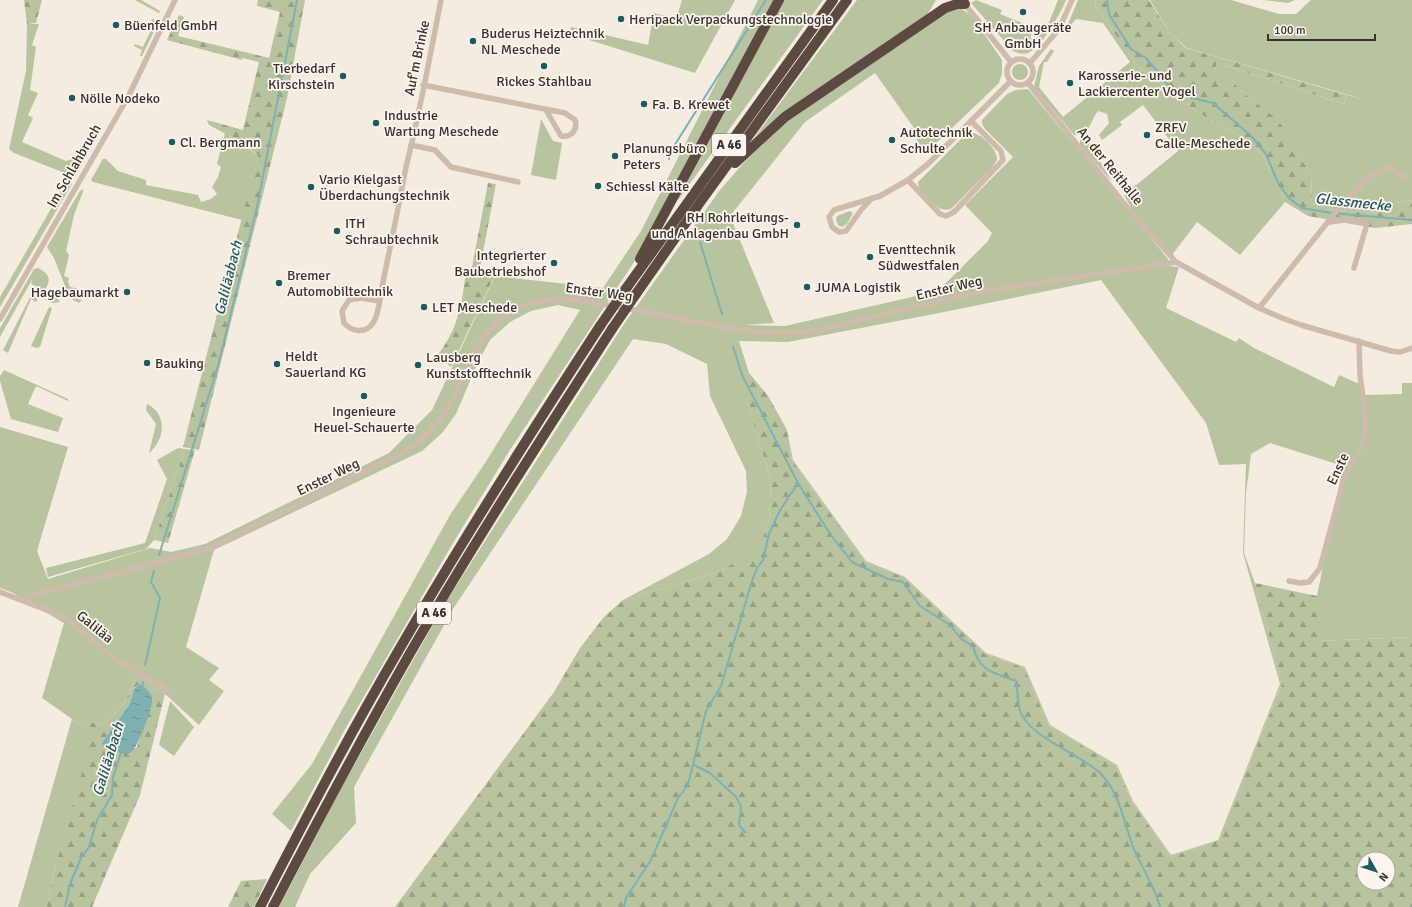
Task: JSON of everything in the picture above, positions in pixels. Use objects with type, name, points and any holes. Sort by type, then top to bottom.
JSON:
[{"type":"highway","points":[[625,290],[779,0]]},
{"type":"highway","name":"A 46","points":[[260,907],[309,812],[399,649],[516,456],[625,290],[833,0]]},
{"type":"highway","name":"A 46","points":[[273,907],[316,824],[410,654],[522,468],[612,329],[701,200],[847,0]]},
{"type":"highway","points":[[931,17],[940,0]]},
{"type":"highway","points":[[701,200],[741,157],[772,127],[805,102],[931,17],[950,6],[963,2]]},
{"type":"street","name":"Im Schlahbruch","points":[[0,319],[128,97],[175,0]]},
{"type":"street","name":"Auf'm Brinke","points":[[379,301],[361,298],[349,300],[342,311],[344,323],[354,330],[367,329],[374,322],[379,301],[441,0]]},
{"type":"street","points":[[1030,63],[1059,29],[1072,0]]},
{"type":"street","points":[[963,2],[1011,62]]},
{"type":"street","points":[[1020,58],[1030,63],[1034,74],[1028,83],[1018,85],[1010,82],[1007,70],[1011,62],[1020,58]]},
{"type":"street","points":[[872,198],[861,210],[846,231],[839,232],[832,227],[829,217],[832,212],[886,193],[908,180],[928,164],[1010,82]]},
{"type":"street","name":"An der Reithalle","points":[[1028,83],[1130,211],[1176,262]]},
{"type":"street","points":[[423,85],[565,113],[573,118],[576,123],[574,132],[568,136],[561,136],[546,110]]},
{"type":"street","points":[[908,180],[940,214],[946,216],[954,212],[1003,160],[1001,151],[971,121]]},
{"type":"street","points":[[411,145],[435,150],[451,167],[518,182]]},
{"type":"street","points":[[1259,308],[1339,208],[1360,186],[1379,170],[1389,168],[1406,178]]},
{"type":"street","points":[[1329,222],[1345,220],[1367,224],[1354,268]]},
{"type":"street","points":[[1176,262],[1259,308],[1301,325],[1391,351],[1400,352],[1412,348]]},
{"type":"street","name":"Enster Weg","points":[[19,599],[208,549],[406,451],[429,433],[443,415],[456,394],[473,353],[490,329],[508,314],[530,303],[546,300],[569,299],[643,310],[727,328],[783,334],[813,331],[980,292],[1176,262]]},
{"type":"street","name":"Enste","points":[[1289,581],[1300,583],[1309,582],[1320,568],[1344,479],[1363,444],[1366,431],[1360,375],[1359,341]]},
{"type":"street","name":"Galiläa","points":[[0,592],[52,612],[69,621],[115,659],[160,685],[168,693]]},
{"type":"green space","points":[[24,0],[42,0],[36,23],[27,24]]},
{"type":"green space","points":[[135,0],[141,0],[160,11],[159,13]]},
{"type":"green space","points":[[258,0],[305,0],[287,98],[199,450],[183,447],[258,155],[241,142],[209,125],[207,120],[243,130],[259,62],[242,58],[242,60],[167,40],[179,15],[184,17],[178,36],[269,58],[280,12],[257,6]]},
{"type":"green space","points":[[682,0],[735,0],[695,73],[570,34],[571,27],[648,45],[654,13],[676,19]]},
{"type":"green space","points":[[758,0],[775,0],[638,256],[510,450],[453,543],[344,731],[291,831],[272,814],[312,764],[450,515],[485,463],[580,310],[558,305],[531,311],[510,322],[490,340],[478,362],[456,414],[442,433],[422,451],[214,550],[186,647],[219,668],[209,680],[224,691],[199,725],[165,694],[136,677],[123,705],[103,725],[73,720],[94,734],[53,875],[47,907],[18,907],[72,719],[42,698],[64,623],[13,593],[0,588],[0,427],[68,447],[37,551],[48,579],[150,548],[171,552],[205,544],[389,453],[432,410],[495,276],[603,288],[641,231]]},
{"type":"green space","points":[[783,0],[823,0],[678,200],[676,199]]},
{"type":"green space","points":[[857,0],[936,0],[927,15],[785,112],[754,138]]},
{"type":"green space","points":[[976,0],[1002,10],[1000,14],[1034,28],[1030,38],[1036,40],[1041,30],[1045,32],[1058,0],[1066,0],[1060,13],[1039,44],[1033,50],[1024,54],[1013,51],[971,3]]},
{"type":"green space","points":[[1078,0],[1096,0],[1095,6],[1136,64],[1180,101],[1214,122],[1243,137],[1263,156],[1285,202],[1240,255],[1197,222],[1172,255],[1135,215],[1124,195],[1178,151],[1143,105],[1120,122],[1122,125],[1102,140],[1099,135],[1109,123],[1107,114],[1098,111],[1087,130],[1079,135],[1074,135],[1034,87],[1039,66],[1051,49],[1054,51],[1047,62],[1044,62],[1039,87],[1063,117],[1130,62],[1103,23],[1076,19],[1070,26],[1068,24]]},
{"type":"green space","points":[[1096,0],[1149,0],[1170,33],[1186,48],[1347,95],[1344,104],[1217,63],[1214,73],[1233,81],[1241,91],[1279,121],[1311,175],[1312,204],[1334,210],[1382,213],[1389,204],[1412,200],[1412,224],[1375,228],[1308,216],[1285,202],[1263,156],[1243,137],[1214,122],[1180,101],[1136,64],[1095,6]]},
{"type":"green space","points":[[1150,0],[1231,0],[1279,14],[1296,14],[1311,0],[1412,0],[1412,200],[1389,204],[1382,213],[1334,210],[1312,204],[1311,175],[1279,122],[1241,91],[1233,81],[1214,74],[1217,63],[1344,104],[1347,95],[1366,100],[1187,48],[1170,33]]},
{"type":"green space","points":[[1263,0],[1295,0],[1288,3]]},
{"type":"green space","points":[[950,8],[962,9],[972,16],[1002,60],[1002,73],[999,83],[929,150],[921,147],[917,139],[919,135],[875,73],[805,122],[730,216],[774,323],[743,325],[785,326],[938,291],[988,241],[992,233],[965,205],[1013,157],[985,129],[982,124],[982,120],[1007,94],[1016,90],[1028,89],[1168,259],[1169,266],[1179,267],[1166,308],[1236,342],[1239,338],[1254,348],[1334,387],[1339,375],[1357,383],[1363,383],[1365,395],[1402,394],[1402,383],[1412,383],[1412,637],[1317,641],[1317,596],[1343,466],[1270,443],[1251,454],[1246,494],[1244,553],[1255,583],[1282,684],[1219,840],[1171,857],[1133,803],[1116,766],[1049,726],[1024,668],[985,654],[906,579],[865,562],[792,460],[787,430],[746,398],[771,481],[769,520],[758,553],[712,574],[623,600],[709,554],[727,539],[741,516],[747,492],[746,471],[710,396],[707,364],[666,344],[633,339],[453,609],[354,787],[356,823],[310,874],[295,907],[279,907],[338,794],[444,605],[624,324],[720,190],[747,159],[787,122]],"holes":[[[1101,280],[1206,423],[1219,465],[1246,464],[1243,553],[1280,684],[1218,840],[1171,855],[1133,801],[1117,765],[1050,725],[1025,667],[986,653],[905,577],[866,561],[793,460],[787,430],[768,396],[749,373],[739,341],[788,342]]]},
{"type":"green space","points":[[152,19],[159,21],[142,56],[140,56],[142,50],[134,46],[135,44],[143,47],[154,24],[151,22]]},
{"type":"green space","points":[[27,24],[39,24],[32,45],[36,47],[30,90],[38,93],[28,115],[33,118],[22,142],[66,161],[72,159],[78,162],[81,157],[85,159],[75,177],[14,153],[9,149],[26,71]]},
{"type":"green space","points":[[1020,64],[1027,69],[1028,72],[1023,79],[1020,80],[1013,75],[1012,72],[1017,65]]},
{"type":"green space","points":[[541,119],[553,141],[562,143],[556,180],[531,175]]},
{"type":"green space","points":[[968,132],[977,134],[987,142],[994,151],[997,160],[992,168],[952,208],[947,210],[942,209],[926,198],[919,187],[918,182]]},
{"type":"green space","points":[[225,133],[258,155],[242,220],[93,182],[91,180],[103,159],[106,159],[118,171],[146,180],[146,185],[198,195],[201,202],[211,199],[217,194],[212,187],[218,177],[221,167],[217,164]]},
{"type":"green space","points":[[1084,139],[1089,142],[1112,182],[1080,145],[1080,140]]},
{"type":"green space","points":[[67,181],[72,184],[0,307],[0,297]]},
{"type":"green space","points":[[488,183],[496,184],[480,268],[497,271],[451,367],[437,356],[455,326],[466,272],[471,272]]},
{"type":"green space","points":[[84,189],[74,215],[66,251],[69,255],[64,276],[69,278],[68,281],[70,287],[80,289],[78,299],[82,300],[79,303],[69,296],[54,258],[47,247],[80,191]]},
{"type":"green space","points":[[850,211],[853,213],[847,224],[842,227],[838,225],[836,220],[837,216]]},
{"type":"green space","points":[[38,268],[45,272],[48,276],[48,284],[36,302],[31,299],[8,353],[3,350],[36,286],[31,284],[33,278],[0,337],[0,328],[34,269]]},
{"type":"green space","points":[[53,293],[60,302],[53,303],[45,300]]},
{"type":"green space","points":[[49,307],[52,308],[40,347],[36,348],[31,346]]},
{"type":"green space","points":[[4,370],[68,399],[68,401],[36,386],[28,404],[63,418],[58,432],[11,419],[0,381],[0,376]]},
{"type":"green space","points":[[749,373],[768,396],[787,430],[792,460],[865,562],[905,578],[985,654],[1024,668],[1049,726],[1116,766],[1133,803],[1171,857],[1219,840],[1282,684],[1255,583],[1317,596],[1317,641],[1412,637],[1412,907],[395,907],[554,692],[580,648],[604,617],[623,600],[712,574],[758,552],[769,520],[771,481],[746,398]]},
{"type":"green space","points":[[147,404],[154,408],[158,414],[162,427],[158,441],[149,453],[156,424],[146,410]]},
{"type":"green space","points":[[178,448],[185,449],[154,540],[146,549],[48,577],[46,568],[145,543],[167,479],[157,460]]},
{"type":"green space","points":[[185,449],[195,450],[168,543],[154,540]]},
{"type":"green space","points":[[136,677],[165,694],[140,795],[92,907],[47,907],[53,875],[93,734],[72,719],[103,725],[123,705]],"holes":[[[139,684],[146,718],[137,747],[124,754],[101,744],[129,705],[134,688]]]},
{"type":"green space","points":[[170,701],[194,727],[174,756],[159,745]]},
{"type":"green space","points":[[267,879],[254,907],[228,907],[241,881]]},
{"type":"water","points":[[139,684],[146,688],[152,697],[151,705],[147,720],[137,744],[130,753],[124,754],[101,744],[129,705],[134,689]]},
{"type":"waterway","name":"Galiläabach","points":[[159,555],[218,366],[257,207],[297,0]]},
{"type":"waterway","points":[[669,159],[669,154],[766,0]]},
{"type":"waterway","name":"Glassmecke","points":[[1107,0],[1109,14],[1131,49],[1146,58],[1170,87],[1180,95],[1213,103],[1252,137],[1266,154],[1278,183],[1289,198],[1302,208],[1332,213],[1412,220]]},
{"type":"waterway","points":[[700,242],[722,314]]},
{"type":"waterway","points":[[733,346],[742,375],[798,483],[830,534],[852,562],[888,579],[903,582],[920,606],[950,625],[961,639],[973,646],[979,661],[988,670],[1016,681],[1020,711],[1034,730],[1092,766],[1101,774],[1113,790],[1117,799],[1130,839],[1152,885],[1160,907]]},
{"type":"waterway","points":[[624,907],[626,898],[651,860],[678,798],[688,785],[706,711],[721,686],[752,581],[757,568],[763,560],[769,534],[779,512],[798,483]]},
{"type":"waterway","name":"Galiläabach","points":[[145,665],[160,598],[151,582],[154,571]]},
{"type":"waterway","name":"Galiläabach","points":[[142,687],[143,682]]},
{"type":"waterway","name":"Galiläabach","points":[[65,907],[70,884],[81,858],[89,847],[97,820],[112,795],[113,777],[122,750]]},
{"type":"waterway","points":[[694,765],[710,773],[736,797],[741,806],[739,825],[745,832]]},
{"type":"place","name":"SH Anbaugeräte GmbH","points":[[1023,12]]},
{"type":"place","name":"Heripack Verpackungstechnologie","points":[[621,19]]},
{"type":"place","name":"Büenfeld GmbH","points":[[116,25]]},
{"type":"place","name":"Buderus Heiztechnik NL Meschede","points":[[473,41]]},
{"type":"place","name":"Rickes Stahlbau","points":[[544,66]]},
{"type":"place","name":"Tierbedarf Kirschstein","points":[[343,76]]},
{"type":"place","name":"Karosserie- und Lackiercenter Vogel","points":[[1070,83]]},
{"type":"place","name":"Nölle Nodeko","points":[[72,98]]},
{"type":"place","name":"Fa. B. Krewet","points":[[644,104]]},
{"type":"place","name":"Industrie Wartung Meschede","points":[[376,123]]},
{"type":"place","name":"ZRFV Calle-Meschede","points":[[1147,135]]},
{"type":"place","name":"Autotechnik Schulte","points":[[892,140]]},
{"type":"place","name":"Cl. Bergmann","points":[[172,142]]},
{"type":"place","name":"Planungsbüro Peters","points":[[615,156]]},
{"type":"place","name":"Schiessl Kälte","points":[[598,186]]},
{"type":"place","name":"Vario Kielgast Überdachungstechnik","points":[[311,187]]},
{"type":"place","name":"RH Rohrleitungs- und Anlagenbau GmbH","points":[[797,225]]},
{"type":"place","name":"ITH Schraubtechnik","points":[[337,231]]},
{"type":"place","name":"Eventtechnik Südwestfalen","points":[[870,257]]},
{"type":"place","name":"Integrierter Baubetriebshof","points":[[554,263]]},
{"type":"place","name":"Bremer Automobiltechnik","points":[[279,283]]},
{"type":"place","name":"JUMA Logistik","points":[[807,287]]},
{"type":"place","name":"Hagebaumarkt","points":[[127,292]]},
{"type":"place","name":"LET Meschede","points":[[424,307]]},
{"type":"place","name":"Bauking","points":[[147,363]]},
{"type":"place","name":"Heldt Sauerland KG","points":[[277,364]]},
{"type":"place","name":"Lausberg Kunststofftechnik","points":[[418,365]]},
{"type":"place","name":"Ingenieure Heuel-Schauerte","points":[[364,396]]}]
